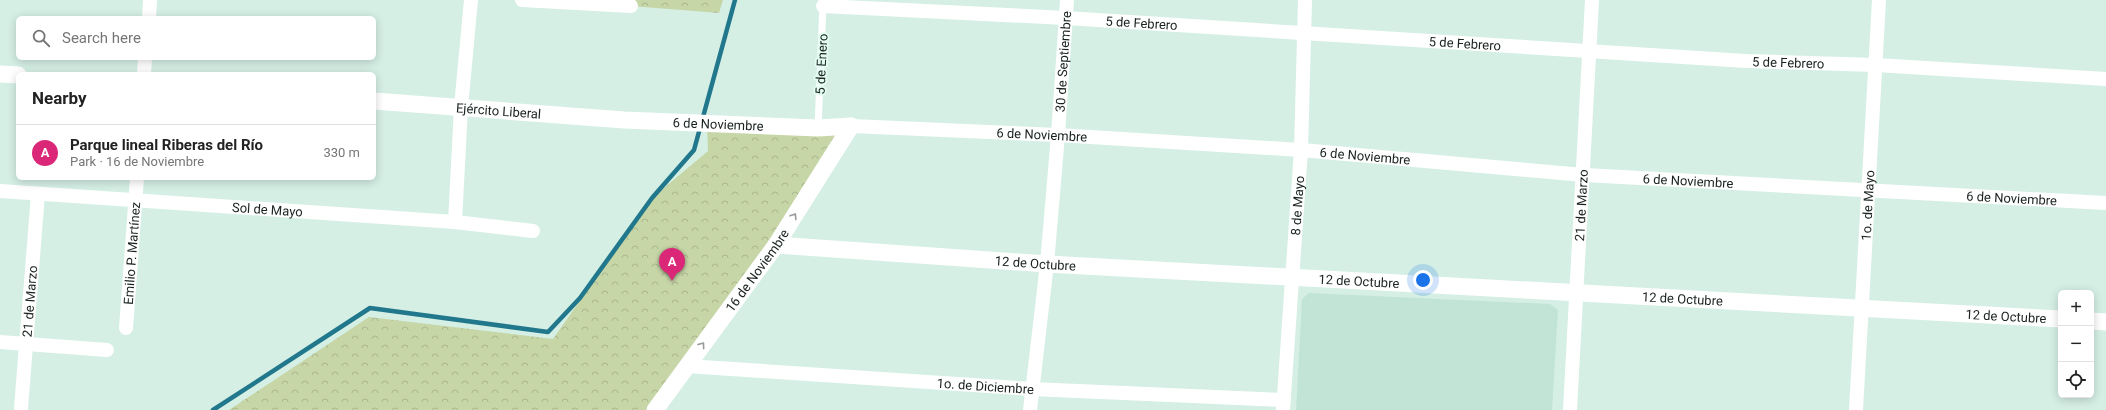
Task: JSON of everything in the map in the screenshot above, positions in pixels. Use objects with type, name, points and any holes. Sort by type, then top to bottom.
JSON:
[{"type":"street","points":[[149,16],[150,0]]},
{"type":"street","points":[[455,222],[461,107],[470,0]]},
{"type":"street","points":[[522,0],[631,6]]},
{"type":"street","name":"30 de Septiembre","points":[[1030,410],[1058,134],[1067,0]]},
{"type":"street","name":"8 de Mayo","points":[[1284,405],[1301,150],[1305,0]]},
{"type":"street","name":"21 de Marzo","points":[[1570,410],[1584,175],[1592,0]]},
{"type":"street","name":"1o. de Mayo","points":[[1856,410],[1880,0]]},
{"type":"street","name":"5 de Febrero","points":[[824,3],[1746,60],[1876,65],[2106,79]]},
{"type":"street","points":[[144,72],[145,60]]},
{"type":"street","points":[[0,74],[16,75]]},
{"type":"street","name":"Ejército Liberal","points":[[376,101],[624,120]]},
{"type":"street","name":"6 de Noviembre","points":[[624,120],[818,128],[851,126],[1058,134],[1301,150],[1584,175],[2106,203]]},
{"type":"street","name":"16 de Noviembre","points":[[655,410],[776,244],[851,126]]},
{"type":"street","name":"Emilio P. Martínez","points":[[126,328],[137,180]]},
{"type":"street","name":"Sol de Mayo","points":[[0,191],[455,222],[534,231]]},
{"type":"street","name":"21 de Marzo","points":[[21,408],[38,194]]},
{"type":"street","name":"12 de Octubre","points":[[776,244],[1046,264],[2058,319]]},
{"type":"street","points":[[2094,321],[2106,322]]},
{"type":"street","points":[[0,342],[106,350]]},
{"type":"street","name":"1o. de Diciembre","points":[[687,366],[1284,405]]},
{"type":"lane","name":"5 de Enero","points":[[818,128],[824,3]]},
{"type":"shaded area","points":[[1309,293],[1550,304],[1558,310],[1552,410],[1296,410],[1302,299]]},
{"type":"green space","points":[[522,0],[723,0],[719,13]]},
{"type":"green space","points":[[707,123],[851,126],[655,410],[229,410],[369,317],[553,339],[652,198],[708,151]]},
{"type":"waterway","points":[[213,410],[370,308],[548,332],[580,298],[652,198],[694,150],[735,0]]},
{"type":"place","name":"Parque lineal Riberas del Río","points":[[672,281]]}]
